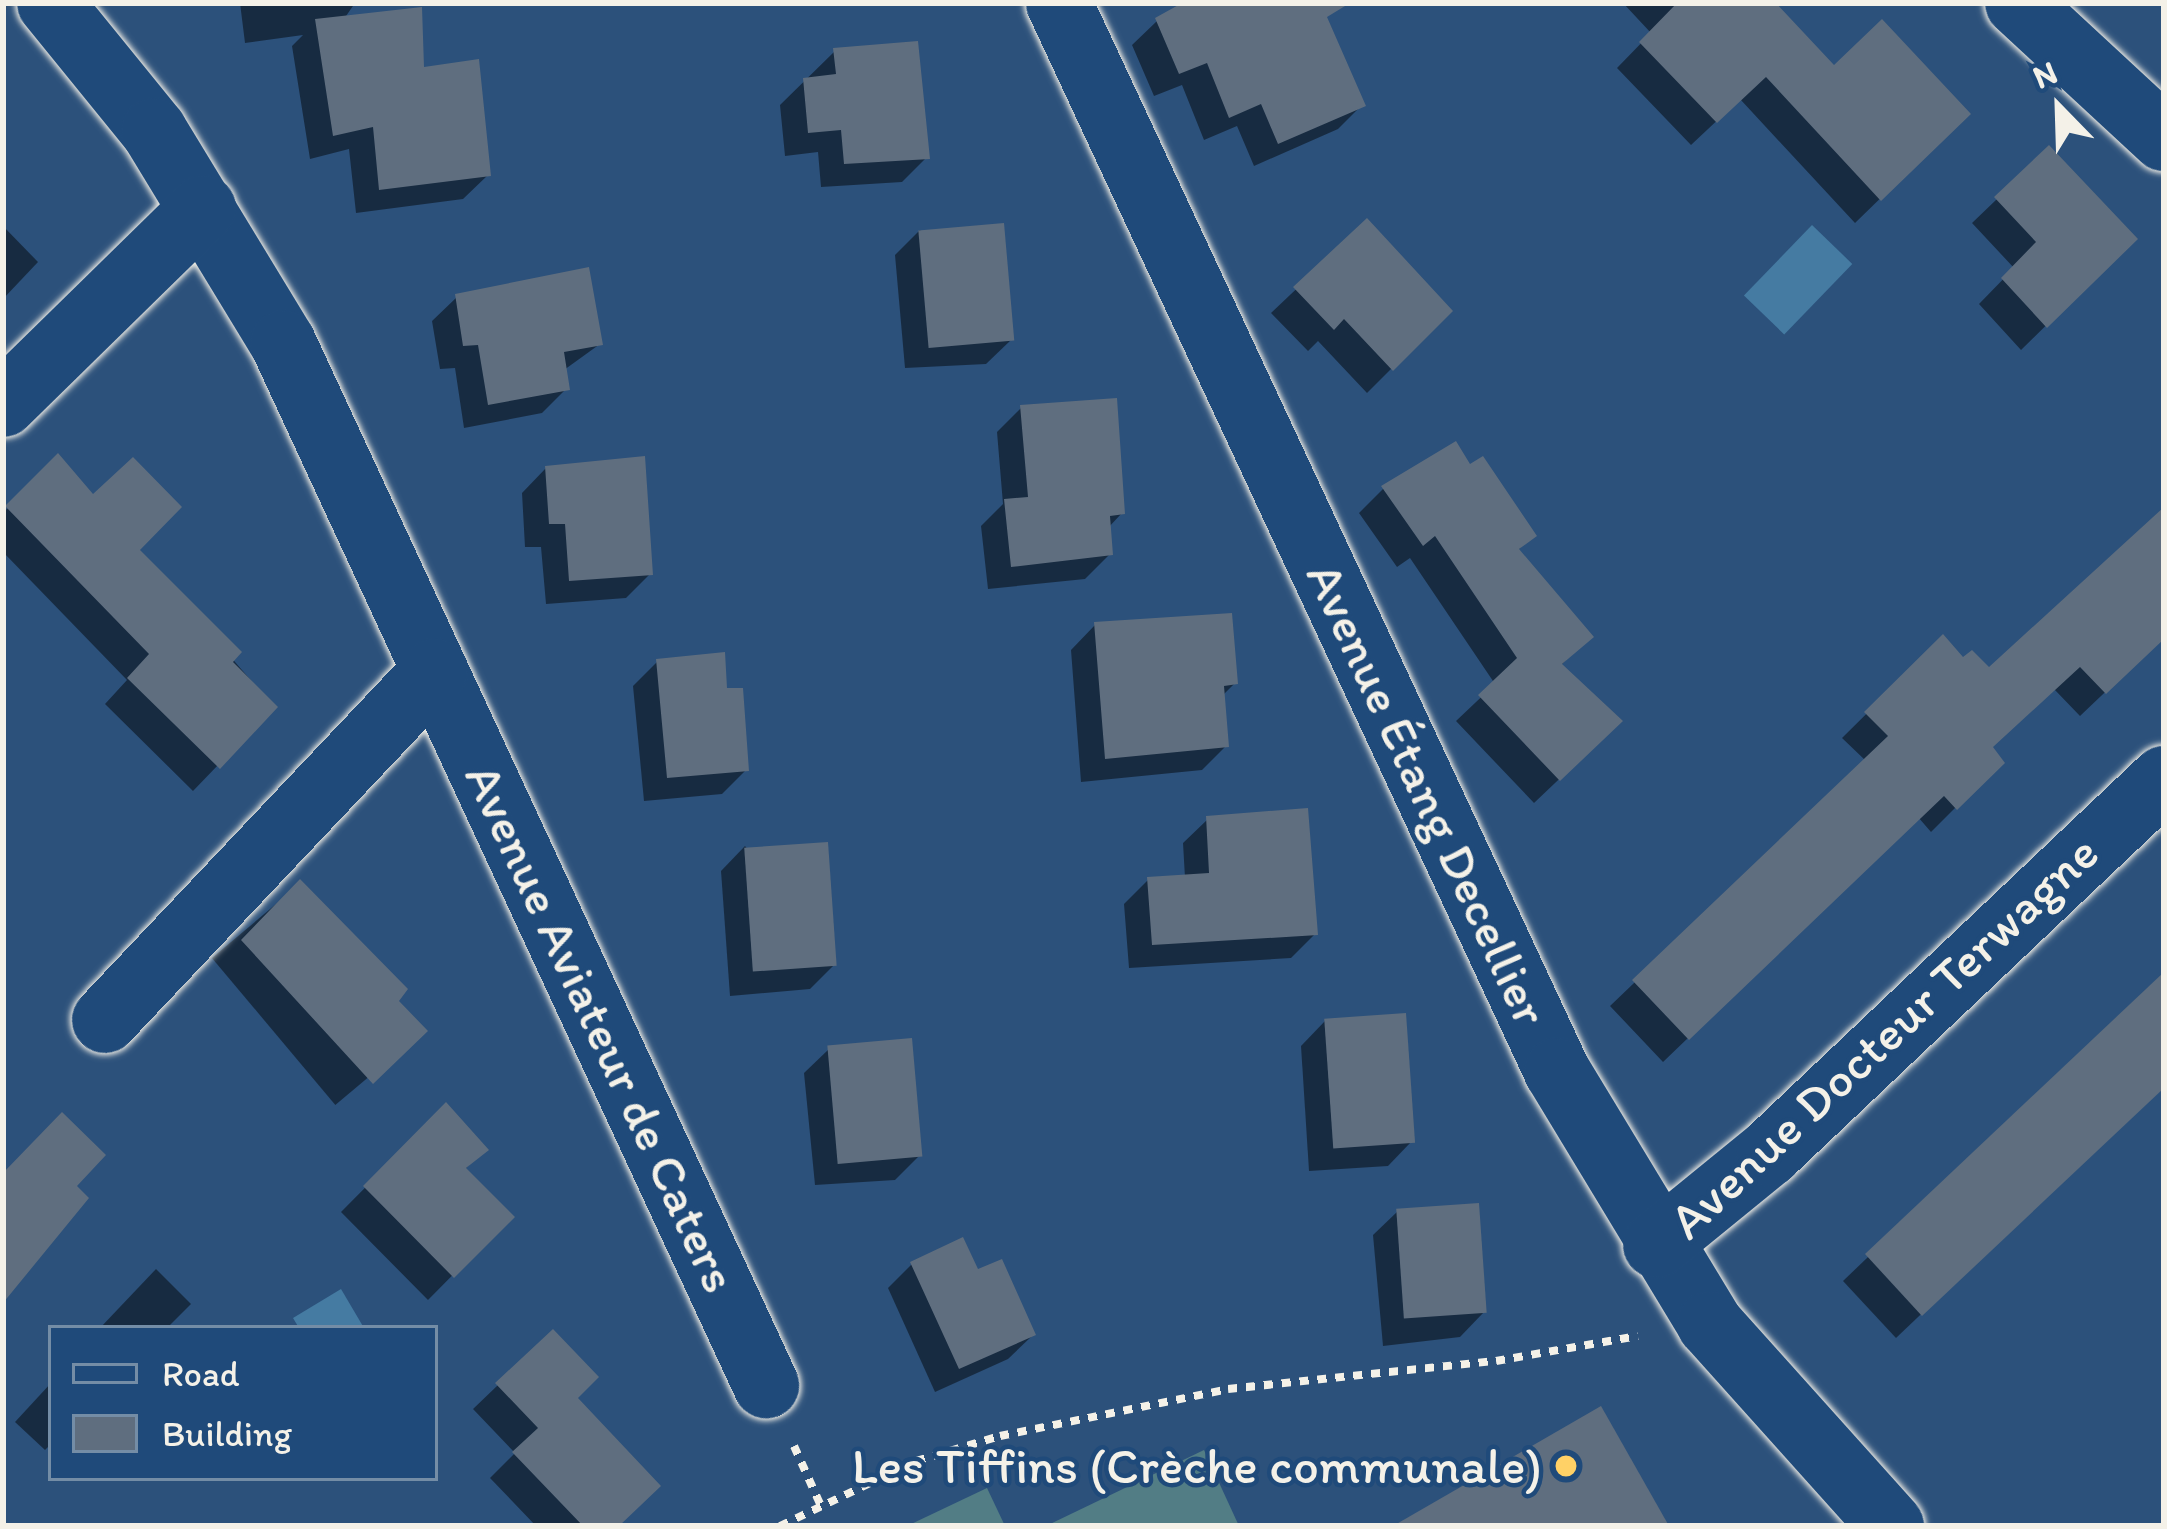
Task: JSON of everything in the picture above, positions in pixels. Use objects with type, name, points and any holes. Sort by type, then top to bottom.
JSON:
[{"type":"street","name":"Avenue Aviateur de Caters","points":[[50,3],[154,131],[283,343],[766,1385]]},
{"type":"street","name":"Avenue Étang Decellier","points":[[1060,3],[1538,1030],[1656,1245],[1710,1324],[1891,1526]]},
{"type":"street","points":[[2018,3],[2164,138]]},
{"type":"street","points":[[3,404],[203,208]]},
{"type":"street","points":[[105,1020],[435,671]]},
{"type":"street","name":"Avenue Docteur Terwagne","points":[[1656,1245],[1768,1153],[2164,778]]},
{"type":"path","points":[[780,1526],[916,1461],[1000,1436],[1228,1389],[1496,1361],[1710,1324]]},
{"type":"green space","points":[[1204,1450],[1239,1526],[1048,1525]]},
{"type":"green space","points":[[987,1488],[1005,1526],[907,1526]]},
{"type":"water","points":[[1812,225],[1852,264],[1784,334],[1744,295]]},
{"type":"water","points":[[341,1289],[362,1325],[297,1325],[293,1318]]},
{"type":"building","points":[[1182,3],[1350,3],[1327,17],[1366,106],[1278,144],[1261,104],[1229,118],[1207,63],[1179,74],[1155,18]]},
{"type":"building","points":[[1677,3],[1776,3],[1834,65],[1882,19],[1971,114],[1881,201],[1766,77],[1717,123],[1639,42]]},
{"type":"building","points":[[422,7],[424,67],[479,59],[491,176],[379,190],[373,127],[333,136],[315,19]]},
{"type":"building","points":[[918,41],[930,159],[844,164],[841,130],[808,133],[803,78],[836,74],[833,48]]},
{"type":"building","points":[[2049,145],[2138,239],[2047,328],[2001,278],[2036,242],[1994,197]]},
{"type":"building","points":[[1367,218],[1453,311],[1393,371],[1344,319],[1334,330],[1293,287]]},
{"type":"building","points":[[1004,223],[1014,341],[929,348],[918,230]]},
{"type":"building","points":[[589,267],[603,345],[564,352],[570,390],[488,405],[478,345],[463,346],[455,294]]},
{"type":"building","points":[[1117,398],[1125,514],[1110,516],[1113,555],[1011,567],[1004,499],[1028,497],[1020,405]]},
{"type":"building","points":[[1456,441],[1470,464],[1483,456],[1537,536],[1519,549],[1594,637],[1562,664],[1623,721],[1560,781],[1478,695],[1517,658],[1435,536],[1423,546],[1381,486]]},
{"type":"building","points":[[58,453],[93,494],[133,457],[182,507],[140,550],[242,652],[233,662],[278,707],[220,769],[127,678],[149,654],[5,506]]},
{"type":"building","points":[[645,456],[653,575],[569,581],[565,524],[549,524],[545,466]]},
{"type":"building","points":[[2164,507],[2164,639],[2106,694],[2080,667],[1993,747],[2005,763],[1957,810],[1944,796],[1689,1040],[1632,980],[1888,736],[1864,712],[1943,634],[1963,657],[1972,650],[1989,667]]},
{"type":"building","points":[[1232,613],[1238,684],[1224,686],[1229,747],[1105,759],[1094,622]]},
{"type":"building","points":[[725,652],[727,688],[743,688],[749,771],[667,778],[656,659]]},
{"type":"building","points":[[1308,808],[1318,935],[1152,945],[1147,877],[1209,873],[1206,816]]},
{"type":"building","points":[[828,842],[837,966],[753,972],[744,848]]},
{"type":"building","points":[[300,879],[408,989],[399,1001],[428,1031],[373,1084],[241,940]]},
{"type":"building","points":[[2164,972],[2164,1088],[1922,1316],[1865,1254]]},
{"type":"building","points":[[1406,1013],[1415,1143],[1333,1148],[1324,1019]]},
{"type":"building","points":[[912,1038],[922,1157],[838,1164],[827,1045]]},
{"type":"building","points":[[446,1102],[489,1150],[466,1168],[515,1217],[454,1278],[363,1186]]},
{"type":"building","points":[[62,1112],[106,1155],[77,1186],[89,1198],[3,1303],[3,1173]]},
{"type":"building","points":[[1479,1203],[1487,1313],[1404,1319],[1396,1209]]},
{"type":"building","points":[[963,1237],[978,1269],[1002,1259],[1036,1335],[959,1369],[910,1262]]},
{"type":"building","points":[[553,1329],[599,1377],[578,1398],[661,1486],[619,1526],[583,1526],[512,1452],[538,1428],[495,1383]]},
{"type":"building","name":"Les Tiffins (Crèche communale)","points":[[1601,1406],[1669,1526],[1393,1526]]},
{"type":"place","name":"Les Tiffins (Crèche communale)","points":[[1566,1466]]}]
